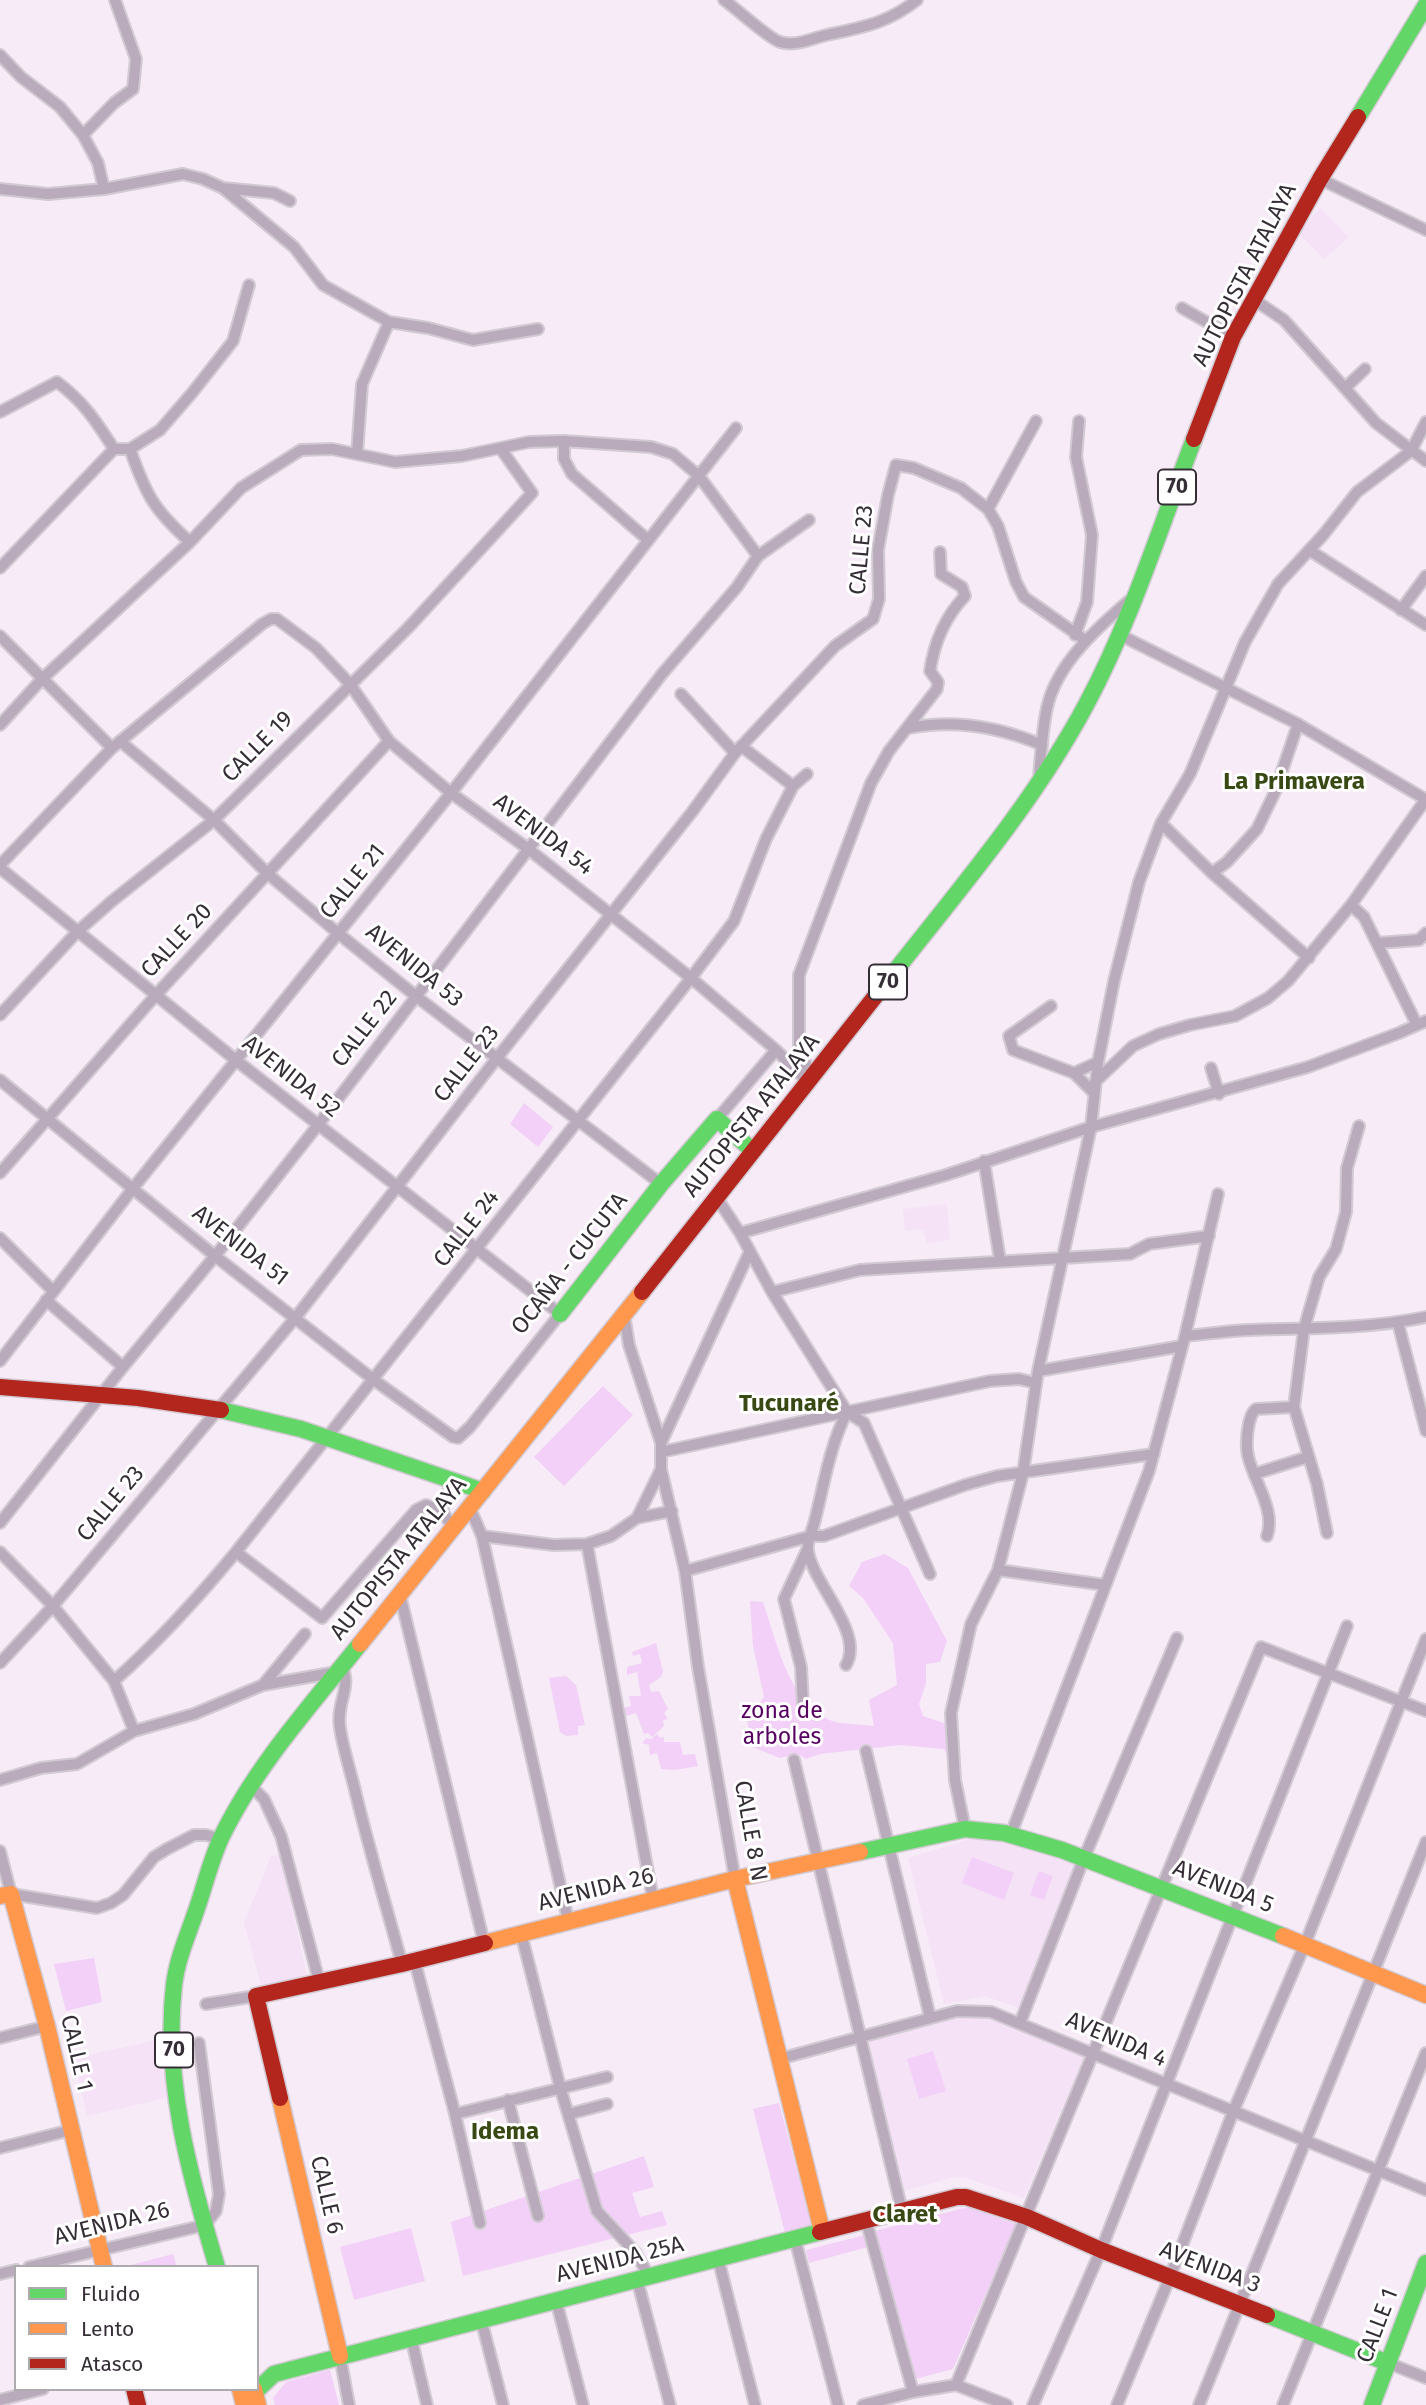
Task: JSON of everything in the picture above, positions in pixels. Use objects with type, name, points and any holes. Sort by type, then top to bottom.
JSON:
[{"type":"street","points":[[83,135],[114,103],[133,89],[136,59],[115,0]]},
{"type":"street","points":[[724,0],[780,42],[800,43],[861,29],[901,12],[916,0]]},
{"type":"street","name":"AUTOPISTA ATALAYA","points":[[215,2265],[179,2112],[172,2030],[174,1982],[221,1839],[251,1786],[340,1669],[811,1081],[1037,787],[1086,705],[1120,635],[1233,337],[1320,179],[1426,5]]},
{"type":"street","points":[[0,55],[21,77],[60,107],[83,135],[98,163],[104,189]]},
{"type":"street","points":[[0,189],[48,194],[104,189],[183,174],[204,179],[223,188],[295,247],[323,285],[389,322],[428,328],[473,340],[538,329]]},
{"type":"street","points":[[1320,179],[1426,230]]},
{"type":"street","points":[[223,188],[274,192],[290,201]]},
{"type":"street","points":[[0,568],[114,449],[130,449],[160,430],[233,341],[249,285]]},
{"type":"street","points":[[1253,299],[1284,320],[1376,423],[1426,461]]},
{"type":"street","points":[[1182,308],[1233,337]]},
{"type":"street","points":[[357,454],[362,384],[389,322]]},
{"type":"street","points":[[1345,388],[1365,369]]},
{"type":"street","points":[[0,412],[57,382],[77,397],[91,413],[114,449]]},
{"type":"street","points":[[1036,421],[988,509],[998,526],[1016,582],[1024,597],[1080,638]]},
{"type":"street","points":[[1037,787],[1047,706],[1080,638],[1087,602],[1092,535],[1076,457],[1079,421]]},
{"type":"street","points":[[965,1829],[955,1780],[951,1713],[971,1625],[999,1570],[1023,1473],[1038,1371],[1091,1127],[1098,1062],[1114,981],[1139,882],[1161,823],[1190,774],[1251,630],[1278,584],[1357,492],[1411,452],[1426,422]]},
{"type":"street","name":"CALLE 21","points":[[0,1361],[134,1187],[451,793],[736,428]]},
{"type":"street","points":[[564,441],[564,459],[572,474],[648,540]]},
{"type":"street","points":[[0,725],[42,680],[190,542],[242,488],[301,450],[332,449],[395,462],[426,461],[529,442],[564,441],[651,447],[673,454],[699,476],[758,556],[809,520]]},
{"type":"street","points":[[130,449],[147,494],[163,518],[190,542]]},
{"type":"street","name":"CALLE 19","points":[[0,1015],[77,932],[214,820],[408,628],[532,493],[501,449]]},
{"type":"street","name":"CALLE 23","points":[[0,1663],[53,1606],[296,1317],[692,812],[738,749],[835,646],[873,619],[879,599],[878,550],[896,465],[925,472],[961,488],[988,509]]},
{"type":"street","points":[[1309,550],[1426,625]]},
{"type":"street","points":[[811,1081],[799,1047],[799,975],[871,783],[889,751],[937,689],[938,682],[930,671],[932,661],[946,620],[965,596],[962,587],[941,573],[940,552]]},
{"type":"street","name":"CALLE 22","points":[[0,1524],[318,1125],[527,848],[662,674],[737,587],[758,556]]},
{"type":"street","points":[[1401,610],[1426,576]]},
{"type":"street","points":[[1080,638],[1137,594]]},
{"type":"street","name":"AVENIDA 54","points":[[116,745],[262,624],[277,619],[316,648],[350,684],[389,741],[451,793],[612,914],[811,1081]]},
{"type":"street","points":[[1094,1087],[1133,1046],[1159,1034],[1235,1016],[1257,1004],[1288,981],[1351,905],[1426,799],[1298,724],[1120,635]]},
{"type":"street","name":"AVENIDA 53","points":[[0,636],[42,680],[116,745],[214,820],[268,874],[339,933],[417,997],[581,1120],[661,1184]]},
{"type":"street","points":[[681,694],[738,749],[793,786]]},
{"type":"street","points":[[909,728],[954,723],[988,727],[1016,734],[1042,745]]},
{"type":"street","points":[[1212,873],[1227,862],[1257,829],[1275,792],[1298,724]]},
{"type":"street","name":"CALLE 20","points":[[0,1173],[155,996],[389,741]]},
{"type":"street","points":[[0,866],[116,745]]},
{"type":"street","name":"CALLE 24","points":[[114,1681],[189,1608],[236,1552],[691,978],[734,921],[766,839],[793,786],[807,775]]},
{"type":"street","points":[[1161,823],[1212,873],[1309,958]]},
{"type":"street","name":"AVENIDA 52","points":[[0,866],[155,996],[561,1314]]},
{"type":"street","points":[[740,1233],[893,1191],[1091,1127],[1219,1094],[1308,1067],[1422,1023],[1364,917],[1351,905]]},
{"type":"street","points":[[1378,943],[1419,940],[1426,933]]},
{"type":"street","points":[[1051,1006],[1009,1037],[1013,1050],[1074,1073],[1094,1087]]},
{"type":"street","name":"OCAÑA - CUCUTA","points":[[458,1438],[470,1427],[561,1314],[661,1184],[776,1050]]},
{"type":"street","points":[[1074,1073],[1098,1062]]},
{"type":"street","points":[[1211,1068],[1219,1094]]},
{"type":"street","name":"AVENIDA 51","points":[[0,1080],[374,1380],[445,1433],[458,1438]]},
{"type":"street","points":[[717,1119],[753,1151]]},
{"type":"street","points":[[1327,1533],[1317,1484],[1294,1408],[1304,1329],[1319,1277],[1336,1249],[1346,1212],[1347,1168],[1359,1126]]},
{"type":"street","points":[[984,1161],[1000,1260]]},
{"type":"street","points":[[1005,1833],[1105,1586],[1154,1454],[1218,1194]]},
{"type":"street","points":[[717,1198],[847,1412],[864,1423],[930,1574]]},
{"type":"street","points":[[772,1292],[860,1270],[1130,1254],[1149,1244],[1209,1236]]},
{"type":"street","points":[[0,1238],[50,1295],[123,1367]]},
{"type":"street","points":[[661,1448],[750,1251]]},
{"type":"street","name":"CALLE 8 N","points":[[624,1314],[629,1345],[661,1448],[661,1469],[685,1571],[698,1667],[735,1879],[822,2231]]},
{"type":"street","points":[[1038,1371],[1247,1330],[1398,1323],[1426,1317]]},
{"type":"street","points":[[1398,1323],[1423,1411],[1426,1432]]},
{"type":"street","points":[[661,1448],[990,1381],[1019,1379],[1037,1383]]},
{"type":"street","points":[[0,1387],[102,1393],[218,1409],[329,1437],[483,1491]]},
{"type":"street","points":[[1267,1536],[1268,1514],[1247,1454],[1248,1430],[1252,1412],[1256,1409],[1294,1408]]},
{"type":"street","points":[[803,1705],[801,1667],[784,1599],[807,1550],[837,1432],[847,1412]]},
{"type":"street","points":[[685,1571],[811,1536],[824,1536],[997,1476],[1154,1454]]},
{"type":"street","points":[[1254,1474],[1308,1457]]},
{"type":"street","points":[[637,1518],[661,1469]]},
{"type":"street","points":[[442,1511],[452,1482]]},
{"type":"street","points":[[236,1552],[322,1618],[416,1510],[426,1505],[442,1511],[453,1528]]},
{"type":"street","points":[[470,1508],[482,1536],[568,1920]]},
{"type":"street","points":[[482,1536],[554,1545],[587,1544],[611,1536],[637,1518],[672,1511]]},
{"type":"street","points":[[587,1544],[653,1899]]},
{"type":"street","points":[[807,1550],[820,1583],[845,1627],[850,1655],[846,1665]]},
{"type":"street","points":[[0,1552],[53,1606],[114,1681],[134,1731]]},
{"type":"street","points":[[999,1570],[1105,1586]]},
{"type":"street","points":[[400,1595],[484,1943]]},
{"type":"street","points":[[1033,2405],[1101,2250],[1346,1626]]},
{"type":"street","points":[[263,1685],[305,1634]]},
{"type":"street","points":[[1020,2023],[1084,1858],[1177,1638]]},
{"type":"street","points":[[1117,2405],[1426,1639]]},
{"type":"street","points":[[956,2385],[1261,1647],[1402,1700],[1426,1712]]},
{"type":"street","points":[[0,1780],[41,1768],[77,1763],[134,1731],[194,1714],[263,1685],[340,1669],[347,1678],[340,1705],[340,1726],[359,1807],[455,2113],[480,2223]]},
{"type":"street","points":[[866,1751],[930,2017]]},
{"type":"street","points":[[794,1760],[902,2211]]},
{"type":"street","points":[[251,1786],[264,1799],[281,1836],[319,1981]]},
{"type":"street","name":"AVENIDA 26","points":[[206,2004],[256,1996],[319,1981],[410,1967],[568,1920],[735,1879],[965,1829],[1005,1833]]},
{"type":"street","name":"AVENIDA 5","points":[[1005,1833],[1084,1858],[1233,1914],[1426,1996]]},
{"type":"street","points":[[5,1895],[97,1908],[123,1895],[154,1857],[167,1849],[194,1835],[221,1839]]},
{"type":"street","points":[[1199,2405],[1426,1842]]},
{"type":"street","name":"CALLE 1","points":[[0,1851],[5,1895],[47,2026],[103,2265]]},
{"type":"street","points":[[521,1934],[560,2087],[597,2211],[635,2252],[643,2277],[670,2405]]},
{"type":"street","name":"CALLE 6","points":[[256,1996],[349,2405]]},
{"type":"street","name":"AVENIDA 4","points":[[779,2059],[957,2011],[991,2012],[1426,2190]]},
{"type":"street","points":[[0,2038],[47,2026]]},
{"type":"street","points":[[199,2043],[219,2194],[216,2211],[205,2225]]},
{"type":"street","points":[[1283,2405],[1426,2053]]},
{"type":"street","points":[[455,2113],[607,2077]]},
{"type":"street","points":[[508,2100],[538,2216]]},
{"type":"street","points":[[569,2114],[607,2104]]},
{"type":"street","points":[[0,2148],[71,2130]]},
{"type":"street","name":"AVENIDA 25A","points":[[259,2388],[274,2374],[411,2337],[957,2197],[977,2200]]},
{"type":"street","name":"AVENIDA 3","points":[[977,2200],[1027,2217],[1101,2250],[1426,2378]]},
{"type":"street","points":[[866,2220],[913,2392]]},
{"type":"street","name":"AVENIDA 26","points":[[37,2265],[205,2225]]},
{"type":"street","points":[[795,2239],[838,2405]]},
{"type":"street","points":[[718,2258],[755,2405]]},
{"type":"street","name":"CALLE 1","points":[[1372,2405],[1426,2263]]},
{"type":"street","points":[[556,2300],[583,2405]]},
{"type":"street","points":[[481,2319],[503,2405]]},
{"type":"street","points":[[411,2337],[427,2405]]},
{"type":"street","points":[[259,2370],[274,2374]]},
{"type":"street","points":[[863,2405],[913,2392],[956,2385],[1007,2405]]},
{"type":"street","points":[[0,2400],[35,2391]]},
{"type":"shaded area","points":[[1320,208],[1349,237],[1324,259],[1298,233]]},
{"type":"shaded area","points":[[947,1204],[950,1240],[927,1243],[923,1229],[905,1231],[903,1209]]},
{"type":"shaded area","points":[[974,1838],[1004,1840],[1079,1865],[1021,2009],[985,1996],[944,2004],[908,1858]]},
{"type":"shaded area","points":[[280,1855],[308,1980],[263,1992],[244,1923],[271,1856]]},
{"type":"shaded area","points":[[967,2015],[992,2018],[1084,2057],[1024,2198],[966,2178],[954,2177],[903,2191],[865,2041]]},
{"type":"shaded area","points":[[157,2040],[170,2097],[87,2116],[74,2058]]},
{"type":"green space","points":[[524,1103],[553,1127],[538,1147],[510,1124]]},
{"type":"green space","points":[[603,1386],[633,1415],[564,1486],[534,1457]]},
{"type":"green space","name":"zona de arboles","points":[[885,1554],[908,1568],[947,1641],[940,1662],[926,1664],[926,1683],[919,1704],[923,1716],[950,1725],[951,1761],[944,1749],[900,1745],[820,1754],[806,1759],[798,1754],[780,1758],[752,1747],[747,1719],[764,1697],[753,1646],[750,1601],[763,1602],[786,1669],[805,1700],[817,1712],[832,1721],[874,1726],[869,1700],[897,1685],[893,1643],[863,1598],[849,1586],[862,1562]]},
{"type":"green space","points":[[656,1643],[663,1672],[661,1677],[649,1685],[651,1692],[659,1691],[668,1709],[664,1713],[668,1719],[663,1720],[664,1726],[652,1737],[648,1733],[644,1734],[636,1713],[626,1716],[624,1708],[631,1706],[629,1696],[641,1696],[637,1672],[627,1675],[627,1667],[642,1663],[640,1654],[633,1656],[632,1652]]},
{"type":"green space","points":[[566,1676],[576,1685],[585,1725],[578,1726],[578,1735],[566,1736],[560,1732],[549,1678]]},
{"type":"green space","points":[[657,1734],[660,1738],[664,1737],[664,1742],[680,1742],[683,1755],[695,1754],[698,1766],[675,1770],[661,1769],[657,1753],[650,1755],[649,1745],[642,1743],[646,1738],[651,1739]]},
{"type":"green space","points":[[972,1857],[1014,1873],[1004,1900],[962,1883]]},
{"type":"green space","points":[[1039,1871],[1053,1876],[1044,1900],[1030,1895]]},
{"type":"green space","points":[[94,1958],[102,2002],[66,2011],[54,1964]]},
{"type":"green space","points":[[933,2051],[946,2091],[919,2099],[907,2059]]},
{"type":"green space","points":[[779,2103],[812,2225],[785,2233],[753,2109]]},
{"type":"green space","points":[[644,2156],[654,2187],[632,2193],[640,2217],[662,2211],[667,2225],[463,2276],[451,2222]]},
{"type":"green space","points":[[968,2207],[1016,2224],[953,2369],[915,2379],[875,2231]]},
{"type":"green space","points":[[411,2228],[425,2281],[354,2300],[340,2247]]},
{"type":"green space","points":[[865,2235],[868,2247],[809,2263],[806,2250]]},
{"type":"green space","points":[[173,2254],[176,2265],[131,2265]]},
{"type":"green space","points":[[330,2370],[339,2405],[275,2405],[273,2398],[286,2382]]},
{"type":"traffic: fast","points":[[1358,117],[1426,5]]},
{"type":"traffic: fast","points":[[885,984],[1017,814],[1042,779],[1086,705],[1131,607],[1194,439]]},
{"type":"traffic: fast","points":[[560,1314],[661,1184],[717,1119],[753,1151]]},
{"type":"traffic: fast","points":[[221,1410],[301,1429],[483,1491]]},
{"type":"traffic: fast","points":[[216,2265],[197,2198],[176,2092],[172,2021],[177,1967],[214,1856],[235,1812],[285,1737],[360,1644]]},
{"type":"traffic: fast","points":[[860,1852],[965,1829],[1004,1833],[1062,1850],[1283,1936]]},
{"type":"traffic: fast","points":[[259,2388],[274,2374],[820,2232]]},
{"type":"traffic: fast","points":[[1372,2405],[1426,2263]]},
{"type":"traffic: fast","points":[[1267,2315],[1388,2363]]},
{"type":"traffic: slow","points":[[360,1644],[642,1292]]},
{"type":"traffic: slow","points":[[485,1943],[735,1879],[860,1852]]},
{"type":"traffic: slow","points":[[735,1879],[822,2231]]},
{"type":"traffic: slow","points":[[0,1896],[11,1894],[47,2026],[104,2265]]},
{"type":"traffic: slow","points":[[1283,1936],[1426,1995]]},
{"type":"traffic: slow","points":[[280,2098],[340,2356]]},
{"type":"traffic: slow","points":[[240,2391],[244,2405]]},
{"type":"traffic: slow","points":[[254,2391],[258,2405]]},
{"type":"traffic: jam","points":[[1194,439],[1233,337],[1320,179],[1358,117]]},
{"type":"traffic: jam","points":[[642,1292],[885,984]]},
{"type":"traffic: jam","points":[[0,1387],[138,1398],[221,1410]]},
{"type":"traffic: jam","points":[[280,2098],[256,1996],[485,1943]]},
{"type":"traffic: jam","points":[[820,2232],[966,2197],[1027,2217],[1101,2250],[1267,2315]]},
{"type":"traffic: jam","points":[[134,2391],[138,2405]]},
{"type":"district","name":"La Primavera","points":[[1294,782]]},
{"type":"district","name":"Tucunaré","points":[[789,1404]]},
{"type":"district","name":"Idema","points":[[505,2132]]},
{"type":"district","name":"Claret","points":[[905,2215]]}]
